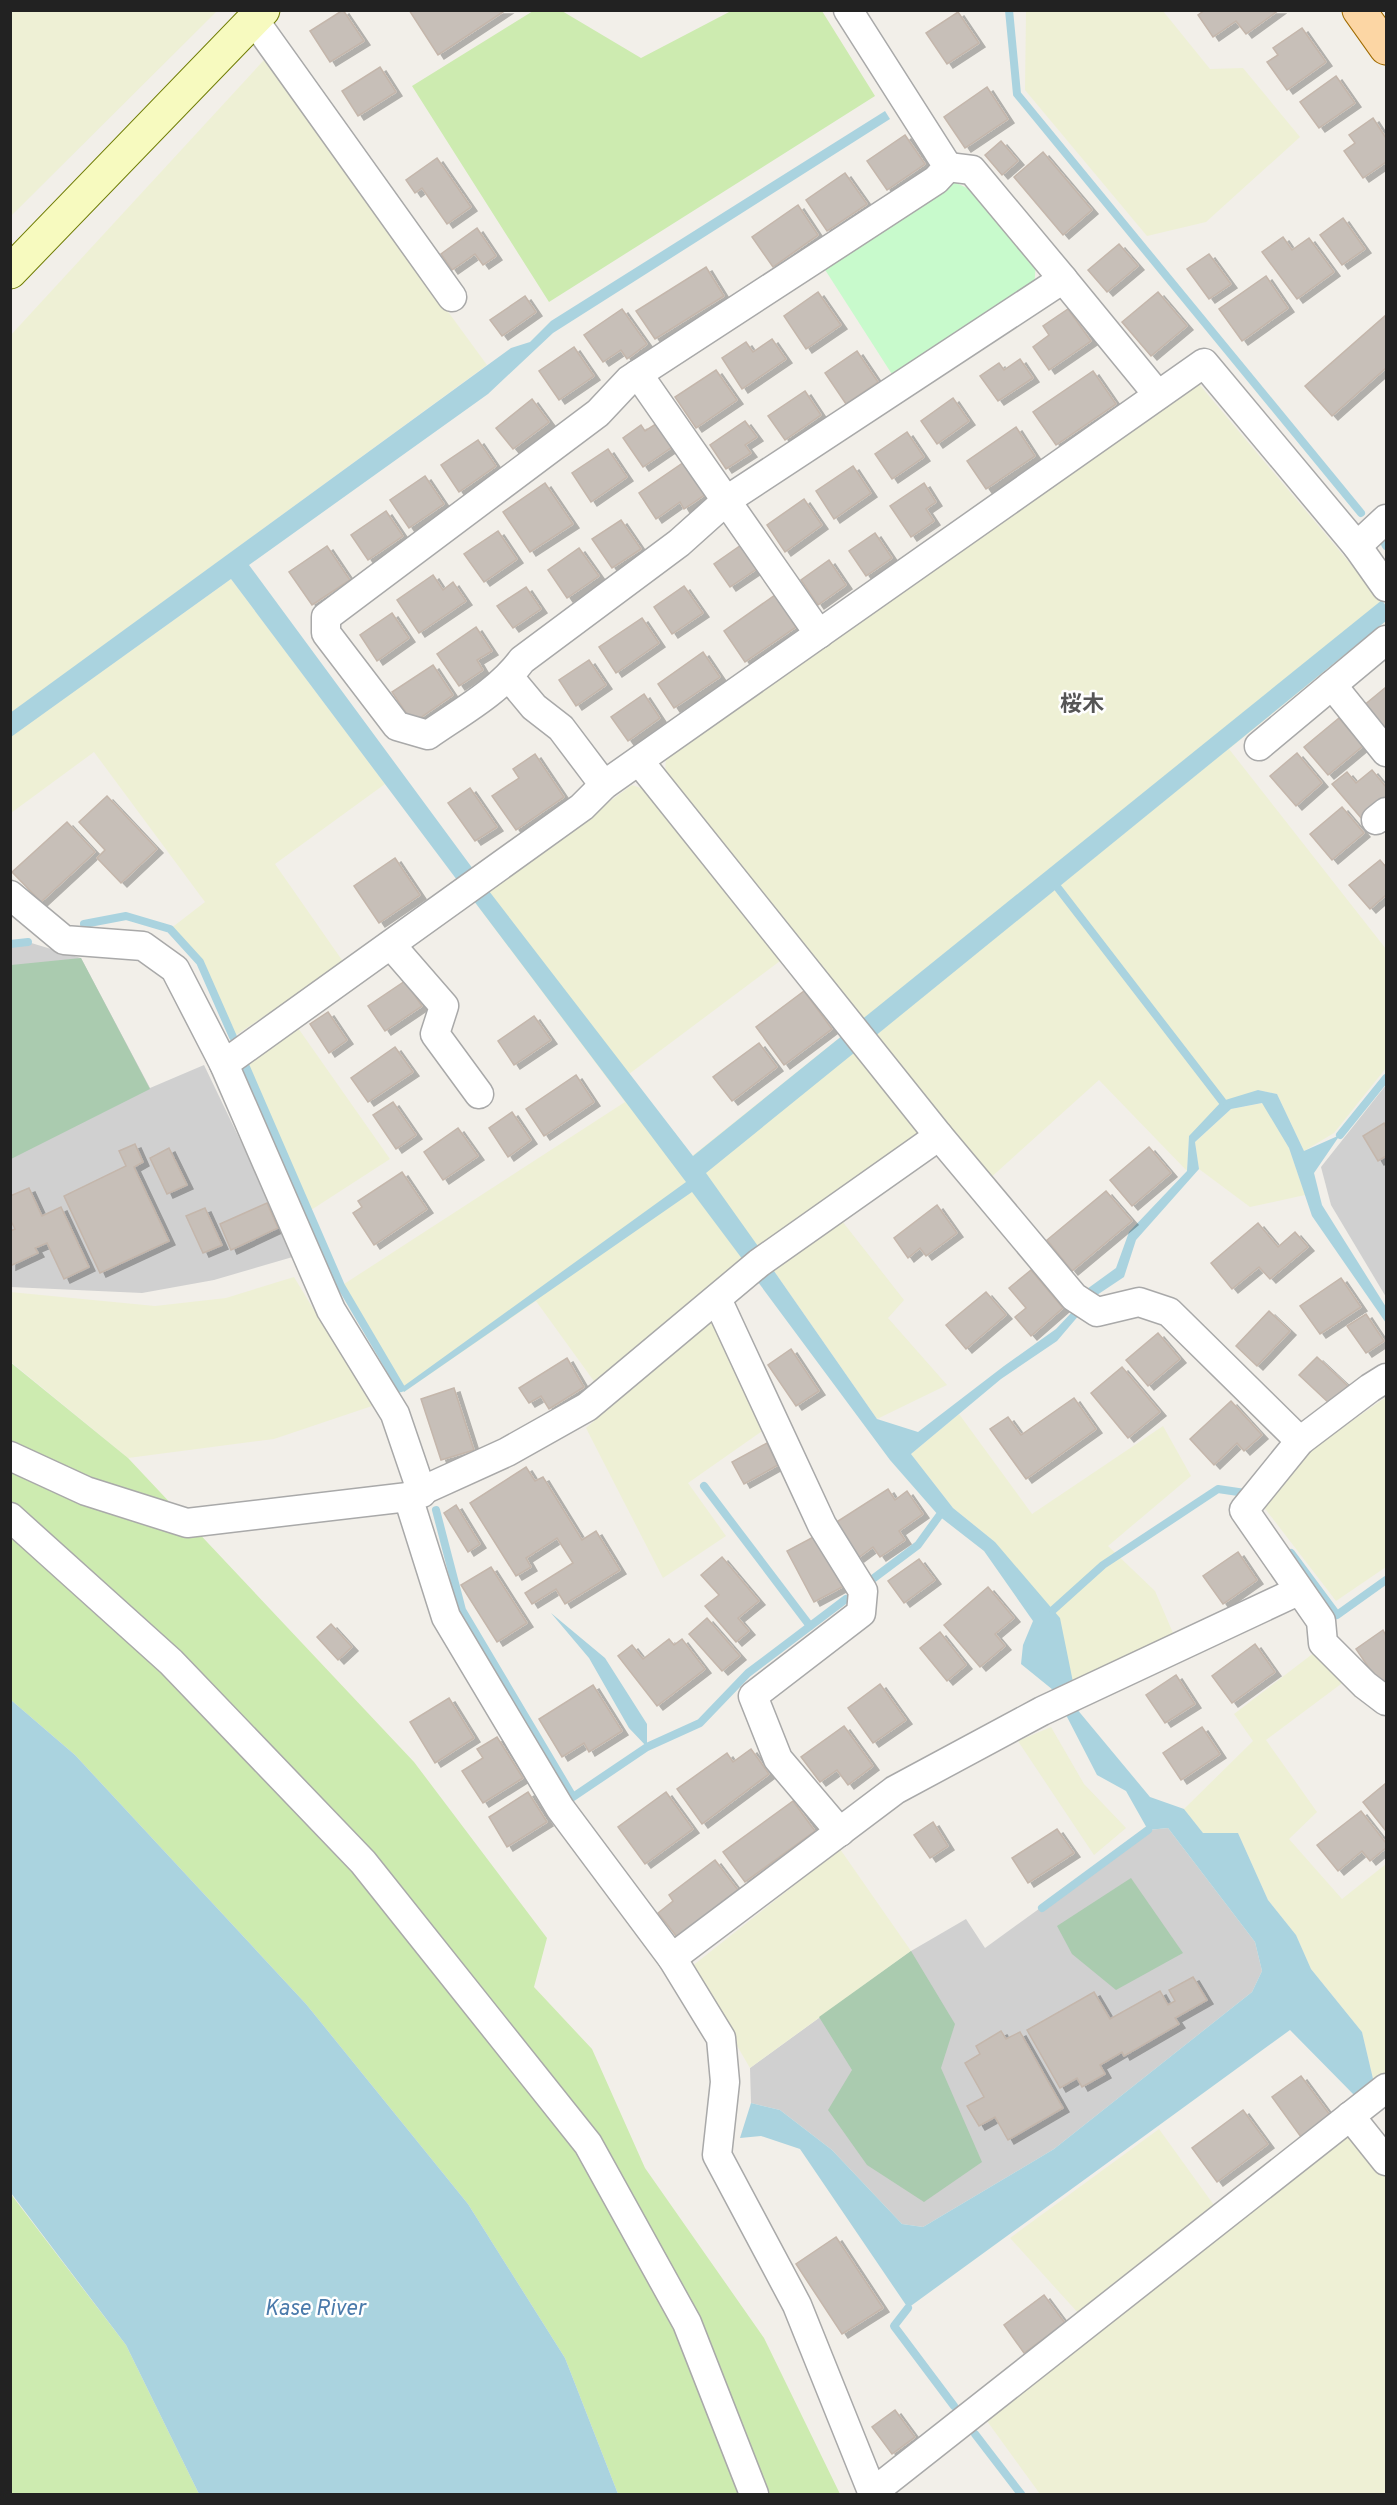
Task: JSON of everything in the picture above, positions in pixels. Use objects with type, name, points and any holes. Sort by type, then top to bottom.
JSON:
[{"type":"main road","points":[[1359,10],[1386,48]]},
{"type":"street","points":[[848,10],[948,167]]},
{"type":"street","points":[[10,272],[259,15],[452,297]]},
{"type":"street","points":[[948,167],[972,170],[1158,395]]},
{"type":"street","points":[[948,167],[936,180],[629,380],[598,412],[326,617],[326,633],[397,726],[428,735],[509,677],[522,660],[679,543],[727,500],[1063,279]]},
{"type":"street","points":[[224,1064],[582,807],[604,785],[1204,363],[1357,546],[1386,587]]},
{"type":"street","points":[[638,374],[819,634]]},
{"type":"street","points":[[1357,546],[1386,519]]},
{"type":"street","points":[[1259,746],[1386,640]]},
{"type":"street","points":[[509,677],[534,706],[561,728],[604,785]]},
{"type":"street","points":[[1332,685],[1386,752]]},
{"type":"street","points":[[639,761],[939,1136],[1074,1297],[1097,1312],[1139,1302],[1170,1312],[1300,1441]]},
{"type":"street","points":[[10,895],[64,940],[143,946],[175,969],[224,1064],[331,1310],[395,1414],[446,1617],[560,1808],[672,1958],[721,2038],[725,2082],[717,2155],[797,2305],[873,2492],[1386,2088]]},
{"type":"street","points":[[391,945],[444,1006],[435,1034],[479,1094]]},
{"type":"street","points":[[10,1456],[86,1491],[187,1523],[415,1495],[507,1452],[587,1407],[759,1263],[939,1136]]},
{"type":"street","points":[[717,1299],[822,1525],[863,1591],[861,1612],[753,1695],[778,1759],[840,1832]]},
{"type":"street","points":[[1386,1378],[1300,1441],[1244,1510],[1321,1621],[1323,1643],[1365,1685],[1386,1701]]},
{"type":"street","points":[[10,1517],[171,1662],[363,1862],[588,2144],[687,2323],[754,2494]]},
{"type":"street","points":[[672,1958],[895,1790],[1042,1711],[1298,1590]]},
{"type":"street","points":[[1350,2116],[1386,2161]]},
{"type":"shaded area","points":[[28,942],[81,958],[150,1088],[204,1065],[296,1256],[214,1280],[142,1293],[11,1287],[11,944]]},
{"type":"shaded area","points":[[1386,1085],[1386,1297],[1331,1205],[1321,1167]]},
{"type":"shaded area","points":[[1168,1828],[1255,1942],[1262,1971],[1252,1992],[1054,2149],[923,2227],[902,2224],[832,2150],[780,2110],[751,2103],[750,2068],[911,1951],[966,1919],[985,1948],[1148,1830]]},
{"type":"green space","points":[[11,10],[217,10],[217,11],[11,216]]},
{"type":"green space","points":[[533,11],[562,11],[641,58],[731,11],[822,11],[875,96],[549,302],[412,86]]},
{"type":"green space","points":[[1026,11],[1163,11],[1210,69],[1243,68],[1300,137],[1206,222],[1147,236],[1025,90]]},
{"type":"green space","points":[[264,60],[487,365],[11,713],[10,336]]},
{"type":"green space","points":[[952,181],[967,188],[1036,261],[1034,290],[895,379],[822,265]]},
{"type":"green space","points":[[1199,384],[1386,606],[1386,621],[1229,749],[1386,949],[1386,1068],[1334,1133],[1304,1151],[1277,1094],[1258,1090],[1189,1136],[1187,1171],[1099,1080],[987,1181],[665,774],[666,756]]},
{"type":"green space","points":[[231,579],[385,784],[275,864],[344,963],[233,1037],[200,963],[170,929],[205,902],[94,752],[11,813],[10,737]]},
{"type":"green space","points":[[632,785],[650,791],[784,958],[629,1074],[692,1156],[843,1035],[854,1053],[922,1132],[596,1384],[536,1301],[404,1392],[341,1286],[625,1102],[474,901]]},
{"type":"green space","points":[[81,958],[150,1089],[11,1159],[11,965]]},
{"type":"green space","points":[[298,1028],[390,1159],[308,1212],[246,1067]]},
{"type":"green space","points":[[1263,1103],[1289,1148],[1305,1195],[1250,1207],[1199,1169],[1195,1142],[1231,1109]]},
{"type":"green space","points":[[842,1221],[904,1300],[888,1318],[947,1385],[877,1419],[774,1271]]},
{"type":"green space","points":[[294,1277],[372,1406],[274,1439],[128,1458],[11,1362],[10,1292],[155,1306],[226,1298]]},
{"type":"green space","points":[[713,1318],[765,1429],[688,1483],[726,1536],[663,1578],[586,1428]]},
{"type":"green space","points":[[10,1362],[128,1458],[414,1762],[547,1938],[534,1987],[592,2049],[645,2168],[764,2338],[840,2494],[618,2494],[565,2358],[468,2204],[306,2004],[75,1755],[11,1700]]},
{"type":"green space","points":[[1386,1397],[1386,1567],[1336,1601],[1260,1502],[1308,1452]]},
{"type":"green space","points":[[959,1414],[1032,1514],[1163,1426],[1191,1476],[1108,1546],[1155,1591],[1173,1633],[1074,1687],[995,1542],[953,1508],[911,1454]]},
{"type":"green space","points":[[1315,1652],[1345,1681],[1266,1740],[1317,1812],[1289,1839],[1342,1899],[1386,1864],[1386,2074],[1374,2083],[1362,2032],[1311,1969],[1296,1935],[1268,1900],[1238,1833],[1203,1833],[1184,1809],[1253,1741],[1234,1714]]},
{"type":"green space","points":[[1051,1727],[1084,1784],[1126,1828],[1094,1855],[1018,1741]]},
{"type":"green space","points":[[840,1849],[911,1951],[750,2068],[691,1967]]},
{"type":"green space","points":[[1131,1878],[1183,1953],[1116,1990],[1072,1954],[1057,1926]]},
{"type":"green space","points":[[911,1951],[955,2024],[941,2068],[982,2162],[924,2202],[867,2165],[828,2110],[852,2070],[819,2017]]},
{"type":"green space","points":[[1159,2129],[1216,2208],[1080,2315],[1010,2238]]},
{"type":"green space","points":[[1349,2129],[1386,2176],[1386,2494],[1040,2494],[987,2421]]},
{"type":"green space","points":[[10,2193],[126,2345],[199,2494],[11,2494]]},
{"type":"water","points":[[885,111],[890,119],[553,333],[488,394],[249,565],[473,869],[457,880],[231,579],[11,737],[10,713],[511,348],[530,342],[551,321]]},
{"type":"water","points":[[1382,600],[1386,606],[1386,621],[874,1037],[860,1021]]},
{"type":"water","points":[[489,891],[693,1156],[843,1035],[854,1053],[706,1173],[760,1249],[743,1260],[692,1192],[404,1392],[401,1388],[686,1182],[474,901]]},
{"type":"water","points":[[1258,1090],[1277,1094],[1304,1151],[1340,1135],[1314,1173],[1322,1205],[1386,1307],[1386,1323],[1312,1216],[1289,1148],[1262,1103],[1231,1109],[1195,1142],[1199,1169],[1136,1240],[1124,1277],[1097,1295],[1087,1289],[1116,1268],[1129,1232],[1187,1171],[1189,1136],[1222,1101]]},
{"type":"water","points":[[774,1271],[877,1419],[918,1432],[1056,1329],[1072,1312],[1080,1314],[1057,1341],[1001,1379],[911,1454],[953,1508],[995,1542],[1060,1618],[1074,1687],[1058,1694],[1021,1664],[1023,1645],[1033,1621],[984,1551],[939,1516],[890,1460],[758,1282]]},
{"type":"water","points":[[551,1613],[605,1658],[647,1724],[647,1747],[629,1728],[589,1658]]},
{"type":"water","name":"Kase River","points":[[11,1700],[75,1755],[306,2004],[468,2204],[565,2358],[618,2494],[199,2494],[126,2345],[11,2193]]},
{"type":"water","points":[[1076,1708],[1150,1797],[1184,1809],[1203,1833],[1238,1833],[1268,1900],[1296,1935],[1311,1969],[1362,2032],[1374,2083],[1356,2097],[1290,2030],[908,2308],[800,2149],[761,2136],[740,2138],[751,2103],[780,2110],[832,2150],[902,2224],[923,2227],[1054,2149],[1252,1992],[1262,1971],[1255,1942],[1168,1828],[1148,1830],[1126,1791],[1097,1775],[1065,1713]]},
{"type":"building","points":[[343,10],[364,41],[330,62],[310,31]]},
{"type":"building","points":[[409,10],[506,10],[438,55]]},
{"type":"building","points":[[1205,10],[1279,10],[1246,34],[1236,21],[1213,37],[1198,15]]},
{"type":"building","points":[[958,12],[979,43],[947,64],[926,33]]},
{"type":"building","points":[[1302,28],[1326,62],[1287,90],[1267,62],[1278,55],[1273,48]]},
{"type":"building","points":[[380,67],[396,92],[358,116],[342,91]]},
{"type":"building","points":[[1336,76],[1355,103],[1319,128],[1300,102]]},
{"type":"building","points":[[987,87],[1008,119],[965,148],[944,117]]},
{"type":"building","points":[[1373,118],[1386,138],[1386,162],[1363,178],[1344,151],[1355,143],[1349,135]]},
{"type":"building","points":[[905,135],[925,164],[887,190],[867,161]]},
{"type":"building","points":[[1001,141],[1018,161],[1002,175],[985,155]]},
{"type":"building","points":[[1043,152],[1092,210],[1063,235],[1014,177]]},
{"type":"building","points":[[437,158],[471,207],[447,224],[422,188],[415,193],[406,180]]},
{"type":"building","points":[[845,173],[867,204],[827,231],[806,200]]},
{"type":"building","points":[[798,205],[818,235],[773,267],[752,237]]},
{"type":"building","points":[[1343,218],[1365,249],[1342,265],[1320,235]]},
{"type":"building","points":[[477,228],[496,256],[483,265],[475,254],[452,270],[441,254]]},
{"type":"building","points":[[1283,237],[1292,250],[1309,238],[1334,272],[1297,299],[1262,252]]},
{"type":"building","points":[[1119,244],[1138,266],[1107,292],[1088,270]]},
{"type":"building","points":[[1209,254],[1231,284],[1209,299],[1187,269]]},
{"type":"building","points":[[706,267],[724,296],[655,339],[636,311]]},
{"type":"building","points":[[1266,276],[1288,308],[1242,341],[1219,309]]},
{"type":"building","points":[[818,292],[841,325],[806,349],[784,316]]},
{"type":"building","points":[[1158,292],[1187,326],[1151,356],[1122,322]]},
{"type":"building","points":[[525,296],[536,312],[502,336],[490,320]]},
{"type":"building","points":[[622,309],[647,344],[627,359],[621,350],[603,362],[584,335]]},
{"type":"building","points":[[1068,309],[1091,341],[1049,370],[1033,347],[1049,335],[1043,326]]},
{"type":"building","points":[[1386,315],[1386,368],[1332,416],[1305,386]]},
{"type":"building","points":[[772,339],[786,359],[742,389],[722,358],[746,342],[753,352]]},
{"type":"building","points":[[574,347],[594,376],[559,400],[539,371]]},
{"type":"building","points":[[857,351],[878,382],[846,404],[825,373]]},
{"type":"building","points":[[1020,359],[1033,378],[998,401],[980,376],[999,363],[1004,370]]},
{"type":"building","points":[[716,370],[737,400],[696,428],[675,397]]},
{"type":"building","points":[[1093,371],[1116,404],[1056,445],[1033,412]]},
{"type":"building","points":[[805,391],[821,415],[785,440],[768,416]]},
{"type":"building","points":[[953,398],[969,421],[937,444],[921,421]]},
{"type":"building","points":[[532,399],[549,422],[513,449],[496,428]]},
{"type":"building","points":[[662,420],[678,443],[643,467],[623,438],[641,425],[645,431]]},
{"type":"building","points":[[745,421],[757,437],[745,445],[751,453],[726,469],[710,445]]},
{"type":"building","points":[[1016,427],[1035,456],[986,489],[967,461]]},
{"type":"building","points":[[907,432],[924,457],[892,479],[875,454]]},
{"type":"building","points":[[478,440],[496,466],[459,492],[441,465]]},
{"type":"building","points":[[608,449],[627,477],[591,502],[572,473]]},
{"type":"building","points":[[687,460],[709,492],[684,509],[680,502],[656,519],[639,493]]},
{"type":"building","points":[[853,466],[871,493],[834,519],[816,491]]},
{"type":"building","points":[[425,476],[444,504],[409,528],[390,500]]},
{"type":"building","points":[[545,483],[573,524],[530,552],[503,512]]},
{"type":"building","points":[[924,483],[936,502],[926,509],[934,521],[911,537],[890,506]]},
{"type":"building","points":[[804,499],[822,525],[785,552],[767,525]]},
{"type":"building","points":[[386,511],[403,536],[368,560],[351,535]]},
{"type":"building","points":[[621,520],[641,549],[612,568],[592,539]]},
{"type":"building","points":[[498,531],[517,559],[484,582],[464,554]]},
{"type":"building","points":[[875,533],[892,558],[866,576],[849,551]]},
{"type":"building","points":[[744,543],[761,566],[730,587],[714,564]]},
{"type":"building","points":[[327,546],[350,580],[312,605],[289,572]]},
{"type":"building","points":[[579,548],[599,576],[567,598],[548,570]]},
{"type":"building","points":[[829,560],[846,585],[818,605],[801,580]]},
{"type":"building","points":[[433,575],[443,590],[453,582],[466,601],[419,633],[397,600]]},
{"type":"building","points":[[684,586],[703,613],[672,634],[654,607]]},
{"type":"building","points":[[526,587],[541,609],[513,628],[497,606]]},
{"type":"building","points":[[775,595],[796,627],[745,662],[724,631]]},
{"type":"building","points":[[392,613],[409,638],[377,661],[360,635]]},
{"type":"building","points":[[642,618],[659,643],[616,673],[599,647]]},
{"type":"building","points":[[476,627],[492,651],[477,660],[483,670],[459,686],[437,654]]},
{"type":"building","points":[[703,652],[720,677],[674,708],[658,684]]},
{"type":"building","points":[[589,660],[606,685],[576,706],[559,680]]},
{"type":"building","points":[[433,665],[453,695],[413,723],[392,692]]},
{"type":"building","points":[[1386,687],[1386,729],[1384,731],[1363,706]]},
{"type":"building","points":[[644,694],[660,718],[628,741],[611,717]]},
{"type":"building","points":[[1339,718],[1363,746],[1328,775],[1304,747]]},
{"type":"building","points":[[1297,753],[1322,783],[1296,806],[1270,776]]},
{"type":"building","points":[[535,754],[564,797],[516,830],[492,796],[519,778],[513,769]]},
{"type":"building","points":[[1372,770],[1386,787],[1386,799],[1362,819],[1332,784],[1347,772],[1356,783]]},
{"type":"building","points":[[470,788],[497,827],[475,841],[448,803]]},
{"type":"building","points":[[107,796],[157,849],[121,883],[97,858],[105,850],[79,822]]},
{"type":"building","points":[[1342,807],[1364,833],[1332,860],[1310,834]]},
{"type":"building","points":[[67,822],[95,852],[41,902],[12,872]]},
{"type":"building","points":[[395,858],[420,895],[379,923],[354,886]]},
{"type":"building","points":[[1380,860],[1386,867],[1386,895],[1370,909],[1349,885]]},
{"type":"building","points":[[405,981],[422,1006],[385,1031],[368,1006]]},
{"type":"building","points":[[804,991],[832,1029],[784,1065],[756,1027]]},
{"type":"building","points":[[328,1012],[347,1040],[329,1053],[310,1024]]},
{"type":"building","points":[[534,1016],[551,1040],[514,1065],[498,1041]]},
{"type":"building","points":[[759,1043],[777,1067],[732,1101],[713,1077]]},
{"type":"building","points":[[395,1047],[413,1072],[368,1102],[351,1078]]},
{"type":"building","points":[[576,1075],[594,1102],[544,1136],[526,1109]]},
{"type":"building","points":[[393,1102],[416,1135],[396,1149],[373,1115]]},
{"type":"building","points":[[512,1112],[531,1140],[508,1157],[489,1128]]},
{"type":"building","points":[[1384,1123],[1386,1156],[1378,1161],[1363,1136]]},
{"type":"building","points":[[458,1128],[478,1156],[443,1180],[424,1152]]},
{"type":"building","points":[[135,1144],[143,1162],[134,1167],[169,1241],[100,1273],[64,1196],[126,1166],[119,1151]]},
{"type":"building","points":[[1149,1147],[1171,1173],[1132,1206],[1110,1180]]},
{"type":"building","points":[[169,1148],[187,1185],[167,1194],[150,1158]]},
{"type":"building","points":[[402,1172],[427,1209],[374,1245],[353,1213],[362,1207],[358,1201]]},
{"type":"building","points":[[29,1188],[42,1216],[61,1207],[89,1267],[64,1279],[47,1243],[35,1248],[38,1253],[10,1266],[10,1231],[15,1229],[10,1219],[10,1196]]},
{"type":"building","points":[[1106,1191],[1132,1221],[1072,1271],[1047,1240]]},
{"type":"building","points":[[267,1203],[278,1228],[231,1250],[220,1224]]},
{"type":"building","points":[[937,1205],[957,1233],[926,1256],[920,1248],[908,1258],[894,1238]]},
{"type":"building","points":[[205,1208],[222,1245],[203,1253],[186,1216]]},
{"type":"building","points":[[1258,1223],[1278,1247],[1295,1232],[1308,1247],[1270,1279],[1259,1267],[1232,1289],[1211,1263]]},
{"type":"building","points":[[1031,1270],[1063,1308],[1031,1336],[1015,1317],[1026,1308],[1009,1288]]},
{"type":"building","points":[[1341,1278],[1361,1307],[1320,1334],[1300,1306]]},
{"type":"building","points":[[986,1292],[1006,1315],[966,1349],[946,1325]]},
{"type":"building","points":[[1269,1311],[1290,1331],[1257,1366],[1236,1346]]},
{"type":"building","points":[[1366,1314],[1384,1341],[1366,1353],[1347,1326]]},
{"type":"building","points":[[1158,1333],[1180,1359],[1148,1386],[1126,1360]]},
{"type":"building","points":[[791,1349],[819,1391],[796,1406],[768,1365]]},
{"type":"building","points":[[1317,1357],[1348,1386],[1331,1405],[1299,1375]]},
{"type":"building","points":[[567,1358],[584,1387],[549,1409],[541,1396],[529,1403],[519,1388]]},
{"type":"building","points":[[1122,1367],[1160,1412],[1128,1438],[1091,1393]]},
{"type":"building","points":[[454,1388],[474,1450],[441,1460],[421,1399]]},
{"type":"building","points":[[1074,1398],[1096,1429],[1026,1479],[990,1429],[1008,1417],[1021,1435]]},
{"type":"building","points":[[1231,1401],[1262,1435],[1244,1451],[1237,1443],[1214,1465],[1190,1439]]},
{"type":"building","points":[[767,1443],[778,1465],[744,1484],[732,1462]]},
{"type":"building","points":[[526,1467],[535,1481],[543,1477],[582,1540],[596,1531],[620,1570],[565,1604],[556,1589],[532,1604],[525,1593],[573,1563],[557,1538],[526,1558],[531,1567],[516,1576],[470,1503]]},
{"type":"building","points":[[888,1489],[895,1500],[907,1491],[923,1514],[899,1531],[905,1540],[880,1557],[873,1547],[858,1558],[835,1523]]},
{"type":"building","points":[[456,1505],[480,1544],[468,1552],[444,1513]]},
{"type":"building","points":[[819,1534],[846,1585],[814,1602],[787,1551]]},
{"type":"building","points":[[1238,1552],[1257,1580],[1223,1604],[1203,1576]]},
{"type":"building","points":[[722,1557],[759,1601],[738,1618],[749,1631],[736,1642],[705,1606],[719,1595],[701,1575]]},
{"type":"building","points":[[919,1559],[935,1580],[904,1603],[888,1581]]},
{"type":"building","points":[[491,1567],[527,1623],[497,1642],[461,1585]]},
{"type":"building","points":[[988,1587],[1014,1618],[995,1634],[1005,1646],[980,1667],[944,1625]]},
{"type":"building","points":[[707,1618],[740,1656],[722,1671],[689,1634]]},
{"type":"building","points":[[331,1624],[352,1647],[338,1660],[317,1637]]},
{"type":"building","points":[[1383,1630],[1386,1636],[1386,1693],[1356,1649]]},
{"type":"building","points":[[940,1632],[966,1665],[947,1681],[920,1648]]},
{"type":"building","points":[[669,1639],[674,1645],[682,1639],[705,1669],[657,1706],[618,1656],[632,1645],[643,1659]]},
{"type":"building","points":[[1255,1644],[1275,1672],[1232,1703],[1212,1676]]},
{"type":"building","points":[[1176,1675],[1195,1704],[1165,1723],[1146,1695]]},
{"type":"building","points":[[880,1684],[906,1720],[873,1743],[848,1708]]},
{"type":"building","points":[[593,1685],[622,1731],[589,1752],[584,1743],[562,1757],[539,1719]]},
{"type":"building","points":[[449,1698],[474,1738],[435,1763],[410,1722]]},
{"type":"building","points":[[844,1726],[873,1766],[848,1785],[837,1770],[820,1782],[801,1757]]},
{"type":"building","points":[[1202,1727],[1220,1754],[1181,1780],[1163,1753]]},
{"type":"building","points":[[497,1737],[523,1778],[483,1803],[462,1771],[483,1758],[477,1749]]},
{"type":"building","points":[[751,1749],[769,1774],[702,1824],[677,1789],[727,1753],[733,1762]]},
{"type":"building","points":[[1386,1783],[1386,1831],[1363,1802]]},
{"type":"building","points":[[528,1792],[547,1822],[507,1847],[489,1817]]},
{"type":"building","points":[[666,1792],[693,1829],[645,1864],[618,1827]]},
{"type":"building","points":[[793,1801],[815,1831],[745,1882],[723,1852]]},
{"type":"building","points":[[1361,1811],[1386,1843],[1386,1848],[1370,1861],[1362,1851],[1338,1871],[1317,1845]]},
{"type":"building","points":[[933,1822],[948,1846],[930,1858],[914,1835]]},
{"type":"building","points":[[1057,1829],[1074,1853],[1028,1883],[1012,1858]]},
{"type":"building","points":[[715,1860],[738,1890],[677,1937],[658,1913],[673,1901],[669,1895]]},
{"type":"building","points":[[1193,1977],[1207,2000],[1175,2018],[1179,2024],[1124,2056],[1122,2052],[1100,2065],[1105,2074],[1082,2087],[1077,2078],[1060,2088],[1027,2030],[1094,1992],[1110,2019],[1160,1991],[1168,2005],[1175,2001],[1169,1990]]},
{"type":"building","points":[[1001,2031],[1006,2039],[1020,2032],[1063,2108],[1008,2140],[995,2117],[979,2126],[967,2106],[984,2097],[965,2063],[980,2054],[976,2046]]},
{"type":"building","points":[[1301,2076],[1330,2115],[1301,2137],[1272,2097]]},
{"type":"building","points":[[1243,2110],[1268,2144],[1217,2182],[1192,2148]]},
{"type":"building","points":[[836,2237],[883,2308],[842,2334],[796,2264]]},
{"type":"building","points":[[1044,2295],[1065,2323],[1024,2353],[1004,2325]]},
{"type":"building","points":[[895,2410],[915,2437],[892,2454],[872,2427]]},
{"type":"waterway","points":[[1009,10],[1017,94],[1361,513]]},
{"type":"waterway","points":[[1384,542],[1386,546]]},
{"type":"waterway","points":[[1058,888],[1222,1101]]},
{"type":"waterway","points":[[84,924],[126,916],[170,929],[200,962],[233,1037]]},
{"type":"waterway","points":[[10,944],[28,942]]},
{"type":"waterway","points":[[246,1067],[341,1286],[401,1388]]},
{"type":"waterway","points":[[1340,1135],[1386,1078]]},
{"type":"waterway","points":[[704,1486],[810,1626]]},
{"type":"waterway","points":[[1053,1610],[1103,1565],[1218,1489],[1245,1493]]},
{"type":"waterway","points":[[436,1510],[462,1610],[573,1797],[647,1747],[700,1723],[748,1673],[846,1599]]},
{"type":"waterway","points":[[874,1578],[918,1545],[939,1516]]},
{"type":"waterway","points":[[1291,1553],[1337,1615],[1386,1580]]},
{"type":"waterway","points":[[1042,1908],[1148,1830]]},
{"type":"waterway","points":[[908,2308],[894,2326],[954,2406]]},
{"type":"waterway","points":[[975,2434],[1021,2494]]},
{"type":"district","name":"桜木","points":[[1082,705]]}]
